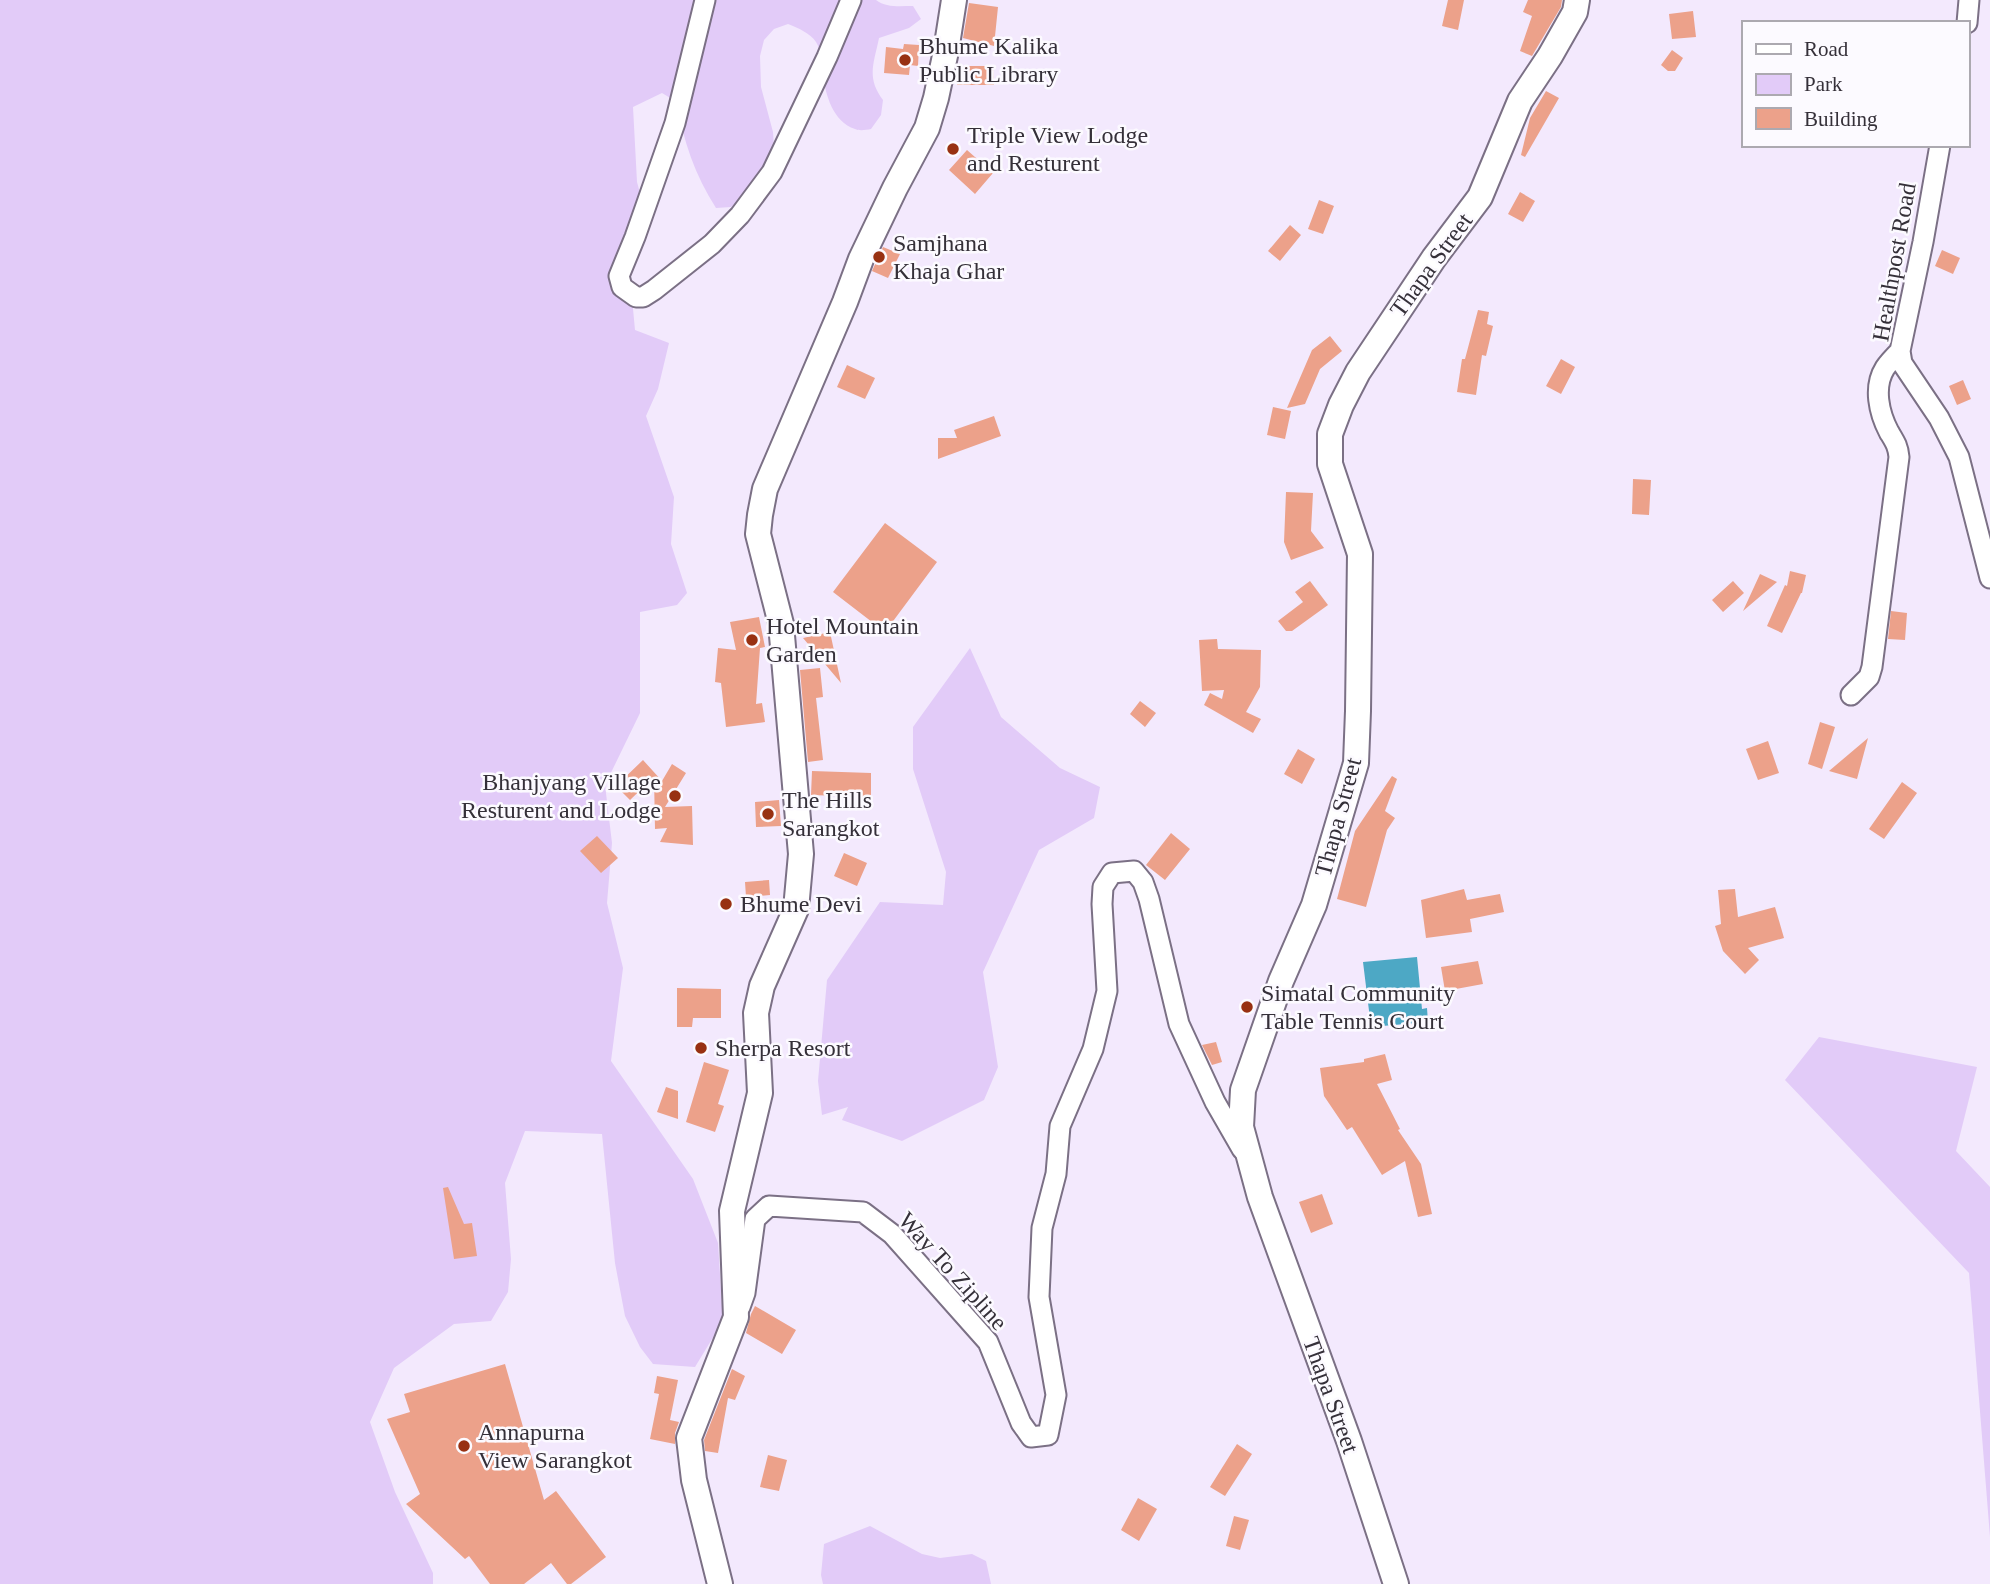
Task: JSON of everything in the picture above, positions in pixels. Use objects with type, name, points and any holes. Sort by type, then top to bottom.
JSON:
[{"type":"street","points":[[705,0],[675,122],[619,276],[622,287],[636,297],[643,297],[654,290],[712,244],[740,215],[772,173],[851,0]]},
{"type":"street","points":[[720,1584],[694,1480],[689,1438],[736,1318],[732,1211],[760,1093],[756,1013],[762,986],[796,909],[801,854],[781,624],[758,534],[760,515],[765,489],[861,259],[927,128],[946,51],[954,0]]},
{"type":"street","name":"Thapa Street","points":[[1396,1584],[1349,1441],[1260,1197],[1241,1127],[1243,1090],[1281,981],[1314,905],[1356,763],[1360,554],[1331,464],[1330,434],[1340,405],[1358,372],[1434,258],[1480,198],[1520,101],[1575,12],[1577,0]]},
{"type":"street","points":[[1967,21],[1969,0]]},
{"type":"street","name":"Healthpost Road","points":[[1940,147],[1900,351],[1902,363],[1939,418],[1959,457],[1990,578]]},
{"type":"street","points":[[1852,695],[1869,677],[1872,667],[1899,457],[1897,443],[1889,431],[1878,402],[1880,379],[1885,368],[1900,351]]},
{"type":"street","name":"Way To Zipline","points":[[736,1318],[746,1293],[755,1219],[769,1206],[863,1212],[892,1234],[988,1342],[1021,1423],[1031,1437],[1048,1435],[1056,1395],[1039,1297],[1042,1228],[1056,1174],[1060,1126],[1093,1049],[1107,991],[1102,904],[1103,887],[1112,873],[1133,871],[1143,883],[1180,1024],[1215,1102],[1251,1166]]},
{"type":"green space","points":[[0,0],[876,0],[889,5],[913,6],[921,19],[909,28],[879,38],[873,77],[874,85],[883,100],[881,115],[871,129],[863,130],[847,125],[836,114],[826,90],[816,42],[804,31],[788,24],[774,29],[764,40],[760,56],[761,87],[773,132],[772,163],[745,198],[731,207],[716,208],[702,183],[686,144],[677,102],[662,93],[633,107],[637,182],[649,226],[630,277],[635,330],[669,343],[658,389],[646,416],[674,497],[671,544],[687,593],[677,605],[640,612],[640,713],[605,785],[612,843],[607,903],[623,968],[611,1061],[693,1179],[718,1243],[723,1321],[695,1367],[653,1364],[640,1347],[625,1316],[615,1263],[602,1134],[525,1131],[505,1183],[511,1259],[508,1292],[491,1321],[454,1324],[394,1368],[370,1422],[395,1492],[433,1573],[433,1584],[0,1584]]},
{"type":"green space","points":[[970,648],[1001,717],[1060,768],[1100,787],[1094,818],[1039,850],[983,972],[998,1067],[984,1100],[902,1141],[842,1120],[848,1107],[822,1115],[818,1081],[827,980],[880,902],[943,905],[946,872],[913,769],[913,727]]},
{"type":"green space","points":[[1819,1037],[1977,1067],[1956,1151],[1990,1187],[1990,1537],[1969,1273],[1785,1080]]},
{"type":"green space","points":[[870,1526],[922,1554],[940,1558],[972,1554],[986,1561],[991,1584],[823,1584],[821,1575],[824,1544]]},
{"type":"water","points":[[1417,957],[1422,1009],[1427,1008],[1428,1022],[1371,1027],[1363,962]]},
{"type":"building","points":[[1448,0],[1464,0],[1458,30],[1442,26]]},
{"type":"building","points":[[1528,0],[1562,0],[1561,7],[1532,56],[1520,51],[1532,16],[1523,12]]},
{"type":"building","points":[[969,3],[998,7],[994,46],[963,38]]},
{"type":"building","points":[[1693,11],[1696,37],[1672,39],[1669,14]]},
{"type":"building","points":[[904,44],[919,45],[918,66],[910,65],[909,75],[884,73],[886,47],[903,49]]},
{"type":"building","points":[[1672,50],[1683,58],[1675,71],[1668,71],[1661,65]]},
{"type":"building","points":[[958,66],[993,66],[994,85],[957,85]]},
{"type":"building","points":[[1546,91],[1559,98],[1525,157],[1521,155],[1530,118]]},
{"type":"building","points":[[967,150],[993,173],[975,194],[949,170]]},
{"type":"building","points":[[1520,192],[1535,201],[1523,222],[1508,214]]},
{"type":"building","points":[[1319,200],[1334,206],[1323,234],[1308,229]]},
{"type":"building","points":[[1290,225],[1301,235],[1280,261],[1268,251]]},
{"type":"building","points":[[883,247],[900,254],[888,278],[872,271]]},
{"type":"building","points":[[1942,250],[1960,258],[1953,274],[1935,266]]},
{"type":"building","points":[[1478,310],[1489,312],[1487,324],[1493,326],[1486,356],[1482,355],[1476,395],[1457,392],[1462,359],[1465,359]]},
{"type":"building","points":[[1330,336],[1342,351],[1320,369],[1305,404],[1287,408],[1312,350]]},
{"type":"building","points":[[1561,359],[1575,367],[1561,394],[1546,386]]},
{"type":"building","points":[[847,365],[875,378],[865,399],[837,387]]},
{"type":"building","points":[[1963,380],[1971,399],[1957,405],[1949,386]]},
{"type":"building","points":[[1273,407],[1291,411],[1285,439],[1267,435]]},
{"type":"building","points":[[994,416],[1001,436],[938,459],[938,438],[957,438],[954,430]]},
{"type":"building","points":[[1633,479],[1651,480],[1649,515],[1632,514]]},
{"type":"building","points":[[1286,492],[1313,493],[1311,531],[1324,548],[1291,560],[1284,542]]},
{"type":"building","points":[[885,523],[937,562],[885,632],[833,592]]},
{"type":"building","points":[[1790,571],[1806,575],[1802,593],[1782,633],[1767,626],[1785,585],[1787,586]]},
{"type":"building","points":[[1760,574],[1777,582],[1743,611]]},
{"type":"building","points":[[1310,581],[1328,605],[1292,631],[1286,631],[1278,621],[1303,602],[1295,592]]},
{"type":"building","points":[[1733,581],[1744,593],[1723,612],[1712,600]]},
{"type":"building","points":[[1891,611],[1907,613],[1905,640],[1888,639]]},
{"type":"building","points":[[759,617],[765,647],[760,648],[756,704],[762,703],[765,722],[726,727],[721,683],[715,682],[718,648],[736,650],[730,622]]},
{"type":"building","points":[[830,632],[841,683],[803,638]]},
{"type":"building","points":[[1217,639],[1218,649],[1261,650],[1260,687],[1246,712],[1261,719],[1253,733],[1204,705],[1210,693],[1222,699],[1224,690],[1202,691],[1199,640]]},
{"type":"building","points":[[820,668],[823,697],[816,698],[823,760],[808,762],[800,670]]},
{"type":"building","points":[[1140,701],[1156,713],[1145,727],[1130,714]]},
{"type":"building","points":[[1820,722],[1835,727],[1822,769],[1808,764]]},
{"type":"building","points":[[1868,738],[1857,779],[1829,771]]},
{"type":"building","points":[[1768,741],[1779,773],[1758,780],[1746,749]]},
{"type":"building","points":[[1298,749],[1315,759],[1302,784],[1284,774]]},
{"type":"building","points":[[643,760],[662,781],[672,764],[686,773],[665,807],[692,806],[693,845],[660,842],[667,828],[655,829],[654,777],[630,800],[616,786]]},
{"type":"building","points":[[812,771],[871,773],[871,797],[811,795]]},
{"type":"building","points":[[1392,776],[1397,779],[1385,811],[1395,818],[1387,830],[1366,907],[1337,899],[1355,831]]},
{"type":"building","points":[[1902,782],[1917,793],[1884,839],[1869,829]]},
{"type":"building","name":"The Hills Sarangkot","points":[[779,800],[781,826],[756,827],[755,802]]},
{"type":"building","points":[[1171,833],[1190,849],[1165,880],[1146,865]]},
{"type":"building","points":[[597,836],[618,858],[601,873],[580,851]]},
{"type":"building","points":[[844,853],[867,863],[857,886],[834,876]]},
{"type":"building","points":[[769,880],[770,895],[746,897],[745,882]]},
{"type":"building","points":[[1464,889],[1467,900],[1500,894],[1504,912],[1470,919],[1472,932],[1426,938],[1421,900]]},
{"type":"building","points":[[1735,889],[1738,917],[1775,907],[1784,938],[1748,948],[1759,960],[1745,974],[1723,951],[1715,926],[1721,924],[1718,890]]},
{"type":"building","points":[[1478,961],[1483,984],[1445,991],[1441,967]]},
{"type":"building","points":[[677,988],[721,989],[721,1018],[693,1018],[692,1027],[677,1027]]},
{"type":"building","points":[[1216,1042],[1222,1062],[1212,1065],[1202,1045]]},
{"type":"building","points":[[1385,1054],[1392,1080],[1377,1084],[1400,1129],[1398,1130],[1421,1164],[1432,1214],[1418,1217],[1405,1161],[1382,1175],[1352,1127],[1347,1130],[1324,1096],[1320,1068],[1364,1062],[1364,1059]]},
{"type":"building","points":[[704,1062],[729,1070],[718,1104],[724,1106],[715,1132],[686,1122]]},
{"type":"building","points":[[666,1087],[678,1091],[678,1119],[657,1112]]},
{"type":"building","points":[[448,1187],[464,1224],[472,1223],[477,1256],[454,1259],[443,1188]]},
{"type":"building","points":[[1322,1194],[1333,1224],[1311,1233],[1299,1202]]},
{"type":"building","points":[[755,1306],[796,1330],[782,1354],[746,1333]]},
{"type":"building","name":"Annapurna View Sarangkot","points":[[505,1364],[544,1500],[556,1491],[606,1557],[571,1584],[567,1584],[551,1563],[524,1584],[490,1584],[469,1556],[465,1559],[406,1504],[420,1494],[387,1419],[410,1412],[404,1394]]},
{"type":"building","points":[[732,1369],[745,1376],[735,1400],[728,1398],[718,1453],[705,1451],[704,1440]]},
{"type":"building","points":[[657,1376],[678,1380],[670,1420],[679,1422],[675,1444],[650,1439],[659,1394],[654,1393]]},
{"type":"building","points":[[1237,1444],[1252,1454],[1225,1496],[1210,1487]]},
{"type":"building","points":[[768,1455],[787,1460],[779,1491],[760,1487]]},
{"type":"building","points":[[1138,1498],[1157,1509],[1139,1541],[1121,1530]]},
{"type":"building","points":[[1234,1516],[1249,1520],[1240,1550],[1226,1546]]},
{"type":"place","name":"Bhume Kalika Public Library","points":[[905,60]]},
{"type":"place","name":"Triple View Lodge and Resturent","points":[[953,149]]},
{"type":"place","name":"Samjhana Khaja Ghar","points":[[879,257]]},
{"type":"place","name":"Hotel Mountain Garden","points":[[752,640]]},
{"type":"place","name":"Bhanjyang Village Resturent and Lodge","points":[[675,796]]},
{"type":"place","name":"The Hills Sarangkot","points":[[768,814]]},
{"type":"place","name":"Bhume Devi","points":[[726,904]]},
{"type":"place","name":"Simatal Community Table Tennis Court","points":[[1247,1007]]},
{"type":"place","name":"Sherpa Resort","points":[[701,1048]]},
{"type":"place","name":"Annapurna View Sarangkot","points":[[464,1446]]}]
